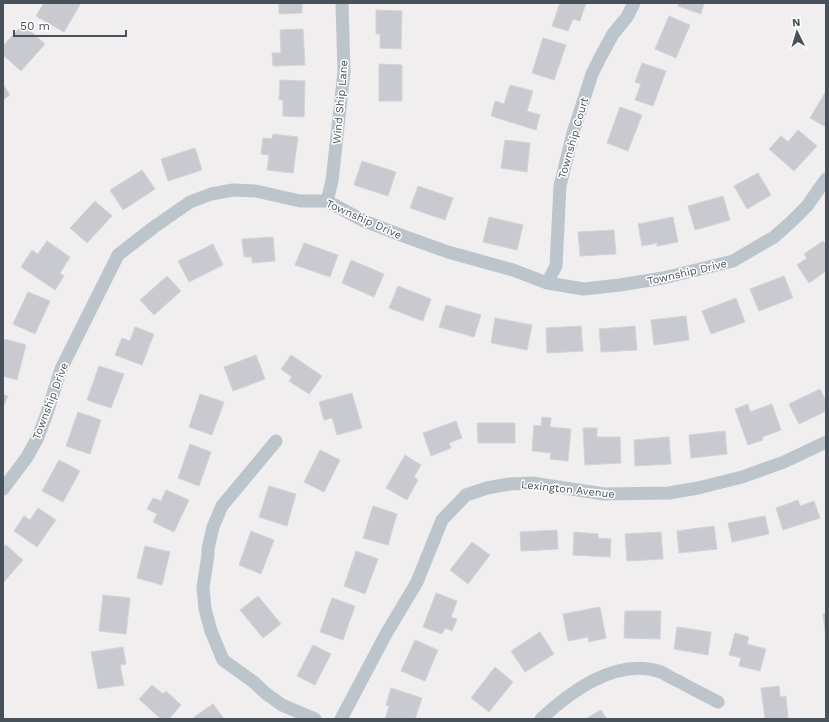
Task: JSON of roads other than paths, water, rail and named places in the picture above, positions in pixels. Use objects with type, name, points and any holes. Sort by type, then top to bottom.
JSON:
[{"type":"street","name":"Wind Ship Lane","points":[[327,200],[332,181],[344,72],[342,3]]},
{"type":"street","name":"Township Court","points":[[547,284],[556,266],[560,186],[573,133],[592,74],[613,34],[627,17],[634,3]]},
{"type":"street","name":"Township Drive","points":[[3,489],[23,463],[38,437],[61,369],[118,255],[154,227],[190,202],[211,194],[234,190],[256,191],[300,201],[327,200],[364,221],[448,252],[513,270],[547,284],[584,289],[663,278],[733,261],[774,237],[806,206],[826,179]]},
{"type":"street","points":[[276,441],[222,506],[213,527],[203,587],[206,609],[211,631],[223,660],[282,705],[316,719]]},
{"type":"street","name":"Lexington Avenue","points":[[341,719],[386,634],[417,582],[442,520],[466,495],[487,488],[509,484],[532,483],[604,494],[668,493],[698,488],[742,477],[784,462],[826,442]]},
{"type":"street","points":[[541,719],[558,704],[595,680],[616,671],[638,668],[660,672],[718,702]]}]
